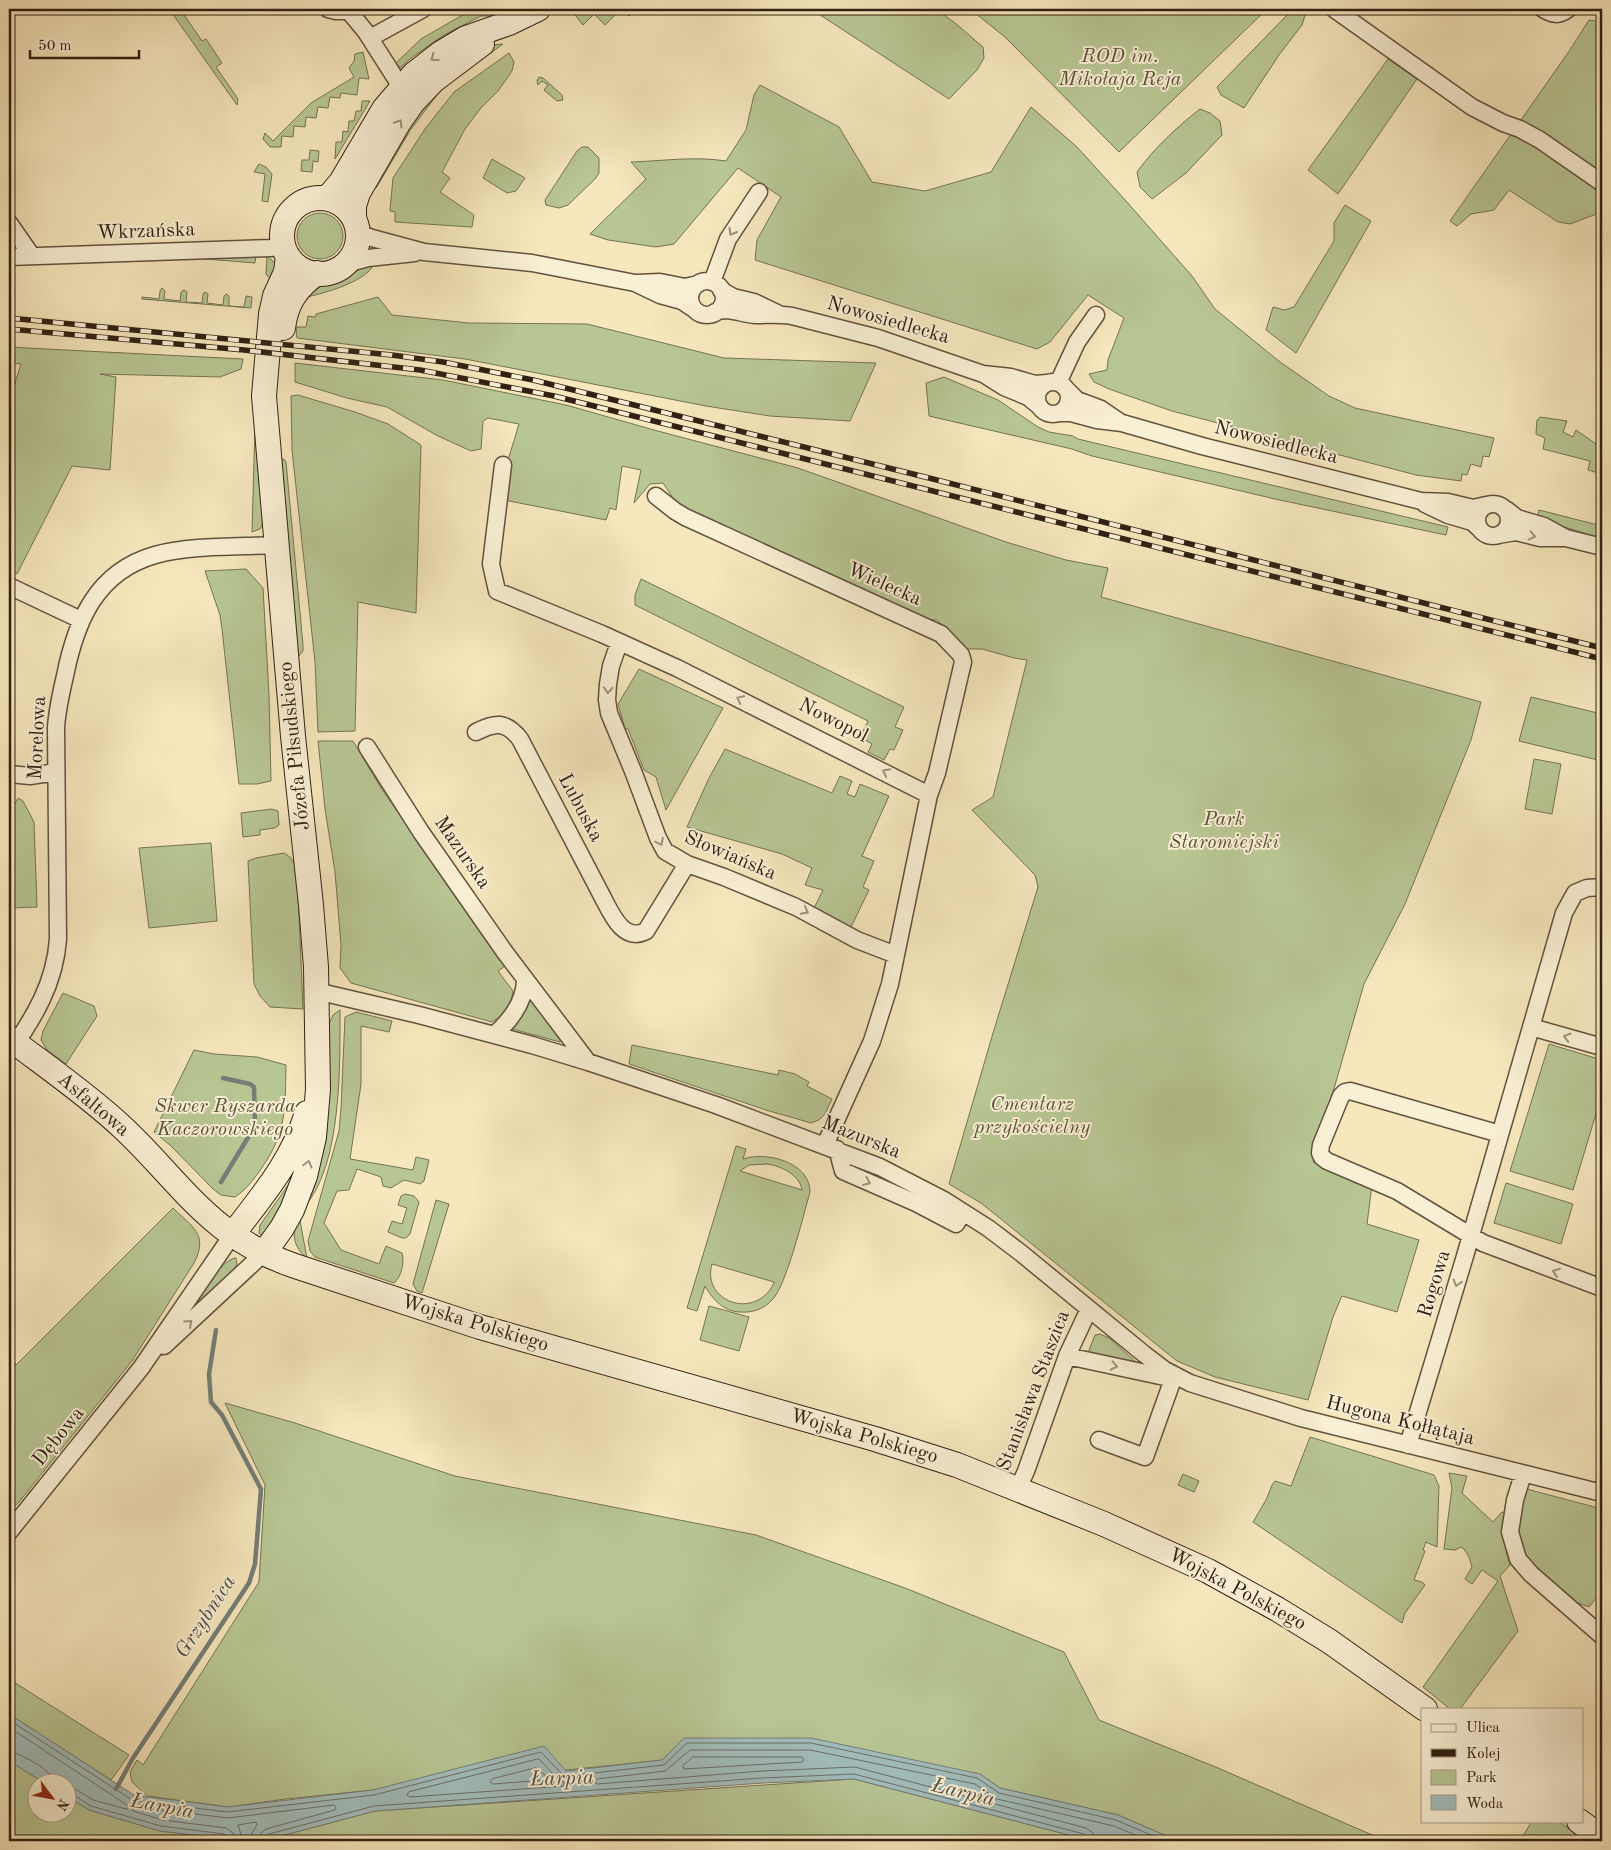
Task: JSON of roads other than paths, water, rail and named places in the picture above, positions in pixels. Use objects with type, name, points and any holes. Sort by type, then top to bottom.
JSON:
[{"type":"street","points":[[328,9],[336,11],[348,10],[370,38],[401,87]]},
{"type":"street","points":[[370,38],[423,9]]},
{"type":"street","points":[[325,198],[341,182],[384,109],[401,87],[425,65],[450,47],[476,34],[509,23],[538,9]]},
{"type":"street","points":[[1334,9],[1472,107],[1540,140],[1602,183]]},
{"type":"street","points":[[1543,9],[1553,14],[1562,14],[1568,9]]},
{"type":"street","points":[[346,264],[357,245],[354,206],[358,193],[399,122],[413,102],[442,74],[509,23]]},
{"type":"street","points":[[711,285],[728,239],[759,192]]},
{"type":"street","name":"Józefa Piłsudskiego","points":[[264,1253],[292,1210],[305,1176],[314,1137],[318,1090],[316,991],[308,864],[293,736],[264,390],[270,321],[275,296],[286,272],[286,250],[282,235],[284,225],[291,212],[301,202],[315,198],[325,198]]},
{"type":"street","points":[[325,198],[342,205],[356,222]]},
{"type":"street","points":[[9,222],[32,256]]},
{"type":"street","name":"Nowosiedlecka","points":[[356,222],[364,235],[376,240],[424,252],[532,263],[635,283],[660,282],[686,287],[711,285],[732,297],[754,302],[779,314],[878,338],[984,374],[1011,377],[1035,384],[1057,385],[1077,400],[1101,409],[1122,423]]},
{"type":"street","name":"Wkrzańska","points":[[9,257],[270,248],[286,250]]},
{"type":"street","points":[[286,250],[301,268],[317,273]]},
{"type":"street","name":"Nowosiedlecka","points":[[346,264],[368,258],[424,252]]},
{"type":"street","name":"Józefa Piłsudskiego","points":[[267,443],[276,392],[285,316],[290,302],[301,285],[317,273],[330,272],[346,264]]},
{"type":"street","name":"Nowosiedlecka","points":[[635,283],[656,294],[682,301],[704,315],[728,310],[752,315],[779,314]]},
{"type":"street","points":[[694,309],[691,304],[690,295],[692,289],[711,285]]},
{"type":"street","points":[[711,285],[723,295],[722,304],[715,312]]},
{"type":"street","points":[[1057,385],[1077,342],[1096,315]]},
{"type":"street","name":"Nowosiedlecka","points":[[984,374],[1004,387],[1028,397],[1047,414],[1071,413],[1097,420],[1122,423],[1202,446],[1421,501],[1448,502],[1473,508],[1497,504],[1517,518],[1544,526],[1566,538]]},
{"type":"street","points":[[1039,406],[1036,398],[1042,386],[1057,385]]},
{"type":"street","points":[[1057,385],[1069,398],[1068,404],[1063,411],[1058,413]]},
{"type":"street","name":"Nowopol","points":[[503,466],[491,564],[497,591],[677,668],[929,795]]},
{"type":"street","name":"Wielecka","points":[[656,496],[685,517],[941,634],[954,647],[961,655],[962,668],[937,773],[929,795]]},
{"type":"street","name":"Nowosiedlecka","points":[[1421,501],[1445,514],[1472,522],[1487,535],[1498,536],[1511,532],[1543,538],[1566,538],[1602,547]]},
{"type":"street","points":[[1480,529],[1478,516],[1486,505]]},
{"type":"street","points":[[1498,536],[1508,526],[1510,518],[1507,510]]},
{"type":"street","name":"Morelowa","points":[[11,1045],[32,1020],[50,980],[56,955],[58,939],[56,728],[58,708],[72,645],[81,620],[93,599],[111,579],[146,558],[180,551],[276,545]]},
{"type":"street","points":[[9,586],[81,620]]},
{"type":"street","name":"Słowiańska","points":[[619,643],[611,666],[608,684],[607,700],[609,713],[634,771],[658,838],[665,851],[687,864],[796,907],[857,940],[896,955]]},
{"type":"street","name":"Lubuska","points":[[476,732],[487,726],[498,724],[513,730],[520,739],[615,920],[626,931],[636,935],[646,931],[651,926],[687,864]]},
{"type":"street","name":"Mazurska","points":[[367,747],[421,832],[525,981],[588,1062]]},
{"type":"street","points":[[9,774],[30,776],[56,772]]},
{"type":"street","points":[[929,795],[890,984],[872,1041],[831,1147],[843,1171],[916,1203],[959,1218],[1021,1253],[1089,1309]]},
{"type":"street","name":"Rogowa","points":[[1408,1445],[1471,1236],[1564,913],[1574,893],[1587,888],[1602,886]]},
{"type":"street","points":[[494,1035],[516,1010],[525,990],[525,981]]},
{"type":"street","name":"Mazurska","points":[[316,991],[419,1015],[588,1062],[716,1105],[831,1147]]},
{"type":"street","points":[[1531,1027],[1602,1047]]},
{"type":"street","name":"Asfaltowa","points":[[11,1045],[114,1120],[214,1220],[264,1253]]},
{"type":"street","name":"Józefa Piłsudskiego","points":[[233,1234],[292,1153],[306,1117],[313,1088],[316,1050]]},
{"type":"street","points":[[1500,1134],[1350,1091],[1345,1092],[1342,1096],[1321,1145],[1320,1153],[1322,1158],[1396,1191],[1482,1243],[1602,1288]]},
{"type":"street","name":"Józefa Piłsudskiego","points":[[187,1194],[207,1205],[231,1210],[248,1204],[266,1191]]},
{"type":"street","name":"Józefa Piłsudskiego","points":[[292,1210],[290,1242],[297,1258],[307,1270]]},
{"type":"street","name":"Dębowa","points":[[9,1532],[141,1368],[233,1234]]},
{"type":"street","name":"Dębowa","points":[[141,1368],[264,1253]]},
{"type":"street","name":"Wojska Polskiego","points":[[264,1253],[307,1270],[488,1330],[908,1448],[1018,1489],[1151,1544],[1244,1590],[1330,1641],[1424,1708]]},
{"type":"street","name":"Stanisława Staszica","points":[[1018,1489],[1066,1356],[1089,1309]]},
{"type":"street","name":"Hugona Kołłątaja","points":[[1089,1309],[1166,1370],[1190,1383]]},
{"type":"street","name":"Hugona Kołłątaja","points":[[1066,1356],[1190,1383],[1301,1418],[1602,1493]]},
{"type":"street","points":[[1099,1440],[1145,1457],[1173,1379]]},
{"type":"street","points":[[1523,1474],[1515,1500],[1510,1532],[1518,1559],[1532,1574],[1602,1636]]},
{"type":"water","name":"Łarpia","points":[[9,1714],[134,1795],[228,1807],[373,1790],[544,1746],[566,1771],[662,1760],[684,1738],[811,1738],[980,1774],[1000,1788],[1118,1815],[1178,1841],[1092,1841],[854,1779],[763,1783],[375,1811],[262,1841],[243,1841],[160,1831],[89,1810],[78,1803],[78,1772],[28,1773],[9,1761]]},
{"type":"waterway","points":[[221,1182],[255,1126],[254,1087],[250,1084],[223,1078]]},
{"type":"waterway","name":"Grzybnica","points":[[116,1789],[133,1758],[249,1583],[255,1564],[261,1489],[222,1415],[211,1402],[209,1374],[216,1330]]},
{"type":"railway","points":[[9,318],[392,355],[443,362],[533,380],[1602,648]]},
{"type":"railway","points":[[9,329],[244,350],[420,370],[554,396],[1602,659]]},
{"type":"park label","name":"ROD im. Mikołaja Reja","points":[[1120,68]]},
{"type":"park label","name":"Park Staromiejski","points":[[1224,832]]},
{"type":"park label","name":"Cmentarz przykościelny","points":[[1032,1116]]},
{"type":"park label","name":"Skwer Ryszarda Kaczorowskiego","points":[[225,1118]]}]
